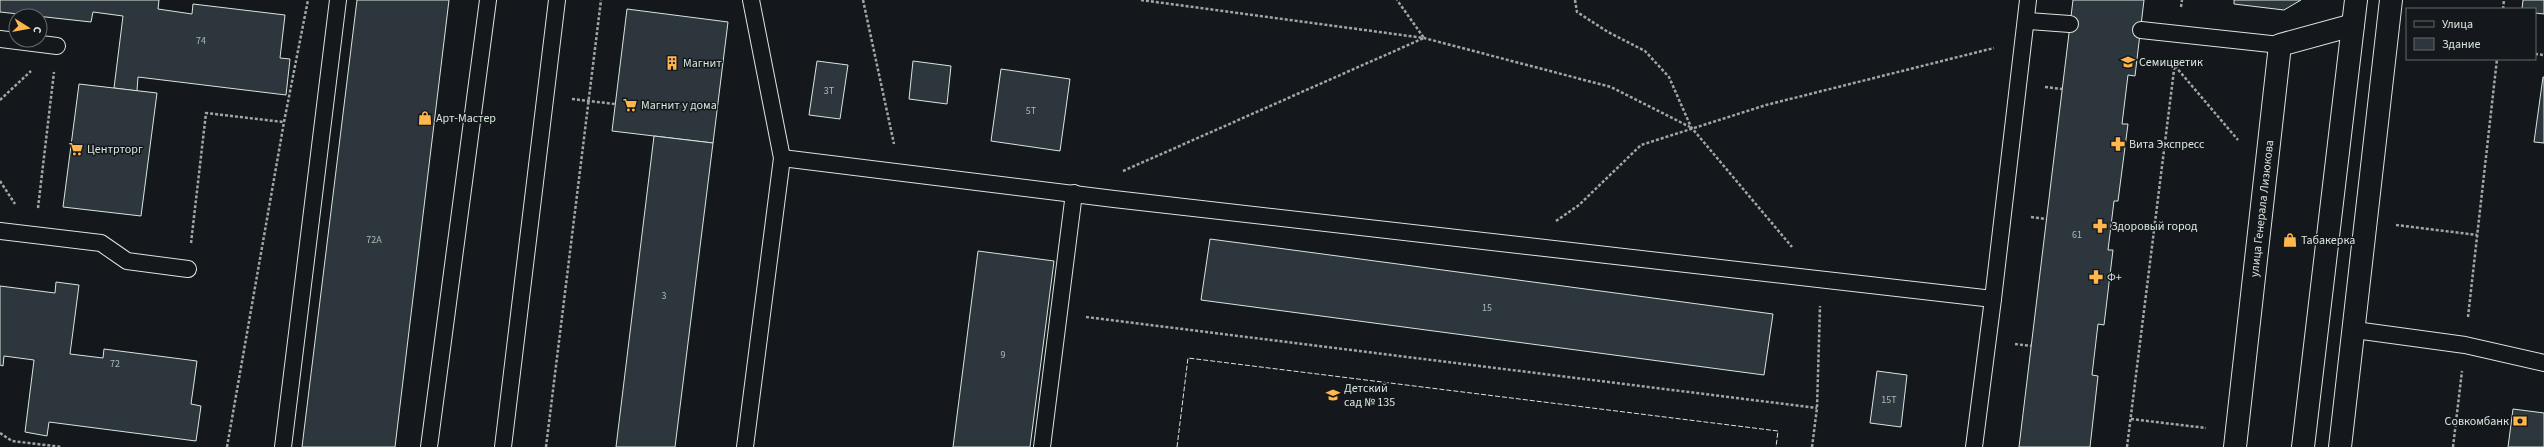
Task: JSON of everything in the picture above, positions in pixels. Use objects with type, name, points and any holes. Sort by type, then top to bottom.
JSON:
[{"type":"main road","points":[[2303,447],[2356,0]]},
{"type":"main road","points":[[2340,447],[2355,330],[2391,0]]},
{"type":"main road","points":[[2280,45],[2353,25]]},
{"type":"main road","name":"улица Генерала Лизюкова","points":[[2236,439],[2280,45]]},
{"type":"lane","points":[[284,447],[338,0]]},
{"type":"lane","points":[[429,447],[488,0]]},
{"type":"lane","points":[[503,447],[557,0]]},
{"type":"lane","points":[[745,447],[782,158],[751,0]]},
{"type":"lane","points":[[1974,447],[2028,0]]},
{"type":"lane","points":[[2026,21],[2070,24]]},
{"type":"lane","points":[[2140,30],[2280,45]]},
{"type":"lane","points":[[0,39],[57,46]]},
{"type":"lane","points":[[782,158],[1820,281],[1993,299]]},
{"type":"lane","points":[[1042,447],[1060,314],[1074,193]]},
{"type":"lane","points":[[0,231],[101,242],[127,261],[188,269]]},
{"type":"lane","points":[[2355,330],[2465,344],[2544,363]]},
{"type":"path","points":[[227,447],[284,122],[308,0]]},
{"type":"path","points":[[546,447],[601,0]]},
{"type":"path","points":[[863,0],[900,172]]},
{"type":"path","points":[[1141,0],[1424,38],[1611,87],[1691,127]]},
{"type":"path","points":[[1397,0],[1424,38]]},
{"type":"path","points":[[1575,0],[1577,12],[1608,32],[1645,50],[1670,77],[1691,127],[1820,281],[1818,408],[1812,447]]},
{"type":"path","points":[[2127,447],[2182,0]]},
{"type":"path","points":[[1117,174],[1424,38]]},
{"type":"path","points":[[1549,225],[1579,205],[1641,145],[1691,127],[1766,105],[2024,41]]},
{"type":"path","points":[[0,100],[57,46]]},
{"type":"path","points":[[34,235],[57,46]]},
{"type":"path","points":[[2453,447],[2497,60]]},
{"type":"path","points":[[589,101],[615,104]]},
{"type":"path","points":[[188,269],[206,112],[284,122]]},
{"type":"path","points":[[1060,314],[1818,408]]},
{"type":"path","points":[[2131,418],[2236,439]]},
{"type":"path","points":[[0,433],[12,441],[62,447]]},
{"type":"building","points":[[0,0],[159,0],[158,9],[192,14],[193,4],[285,15],[280,58],[290,59],[286,95],[138,77],[137,91],[114,88],[123,16],[93,12],[91,22],[48,17],[48,8],[8,8],[8,13],[0,12]]},
{"type":"building","points":[[357,0],[449,0],[395,447],[302,447]]},
{"type":"building","points":[[2073,0],[2144,0],[2135,76],[2128,75],[2122,124],[2128,124],[2118,201],[2114,201],[2108,250],[2113,250],[2104,325],[2098,324],[2092,375],[2098,376],[2090,447],[2019,447]]},
{"type":"building","points":[[2234,0],[2301,0],[2284,10],[2234,4]]},
{"type":"building","points":[[2523,0],[2544,0],[2544,14],[2536,13],[2536,8],[2522,8]]},
{"type":"building","name":"Магнит","points":[[627,9],[728,22],[713,143],[612,131]]},
{"type":"building","points":[[817,61],[848,65],[840,119],[809,115]]},
{"type":"building","points":[[913,61],[951,66],[947,104],[909,99]]},
{"type":"building","points":[[1001,69],[1070,79],[1060,151],[991,141]]},
{"type":"building","points":[[2544,77],[2544,143],[2534,142]]},
{"type":"building","points":[[79,84],[157,93],[141,216],[63,207]]},
{"type":"building","points":[[654,136],[713,143],[675,447],[616,447]]},
{"type":"building","points":[[1210,239],[1773,314],[1764,375],[1201,300]]},
{"type":"building","points":[[978,251],[1054,261],[1030,447],[953,447]]},
{"type":"building","points":[[56,282],[79,285],[70,354],[103,358],[104,349],[197,361],[191,404],[201,406],[196,441],[49,422],[47,436],[25,432],[34,360],[4,356],[3,366],[0,365],[0,286],[55,293]]},
{"type":"building","points":[[1877,371],[1907,375],[1901,427],[1870,423]]},
{"type":"building","points":[[2513,409],[2544,413],[2544,447],[2508,447]]},
{"type":"fence","points":[[1177,447],[1188,358],[1778,431],[1776,447]]},
{"type":"place","name":"Cемицветик","points":[[2128,62]]},
{"type":"place","name":"Магнит","points":[[672,63]]},
{"type":"place","name":"Магнит у дома","points":[[630,105]]},
{"type":"place","name":"Арт-Мастер","points":[[425,118]]},
{"type":"place","name":"Вита Экспресс","points":[[2118,144]]},
{"type":"place","name":"Центрторг","points":[[76,149]]},
{"type":"place","name":"Здоровый город","points":[[2100,226]]},
{"type":"place","name":"Табакерка","points":[[2290,240]]},
{"type":"place","name":"Ф+","points":[[2096,277]]},
{"type":"place","name":"Детский сад № 135","points":[[1333,395]]},
{"type":"place","name":"Совкомбанк","points":[[2520,421]]}]
